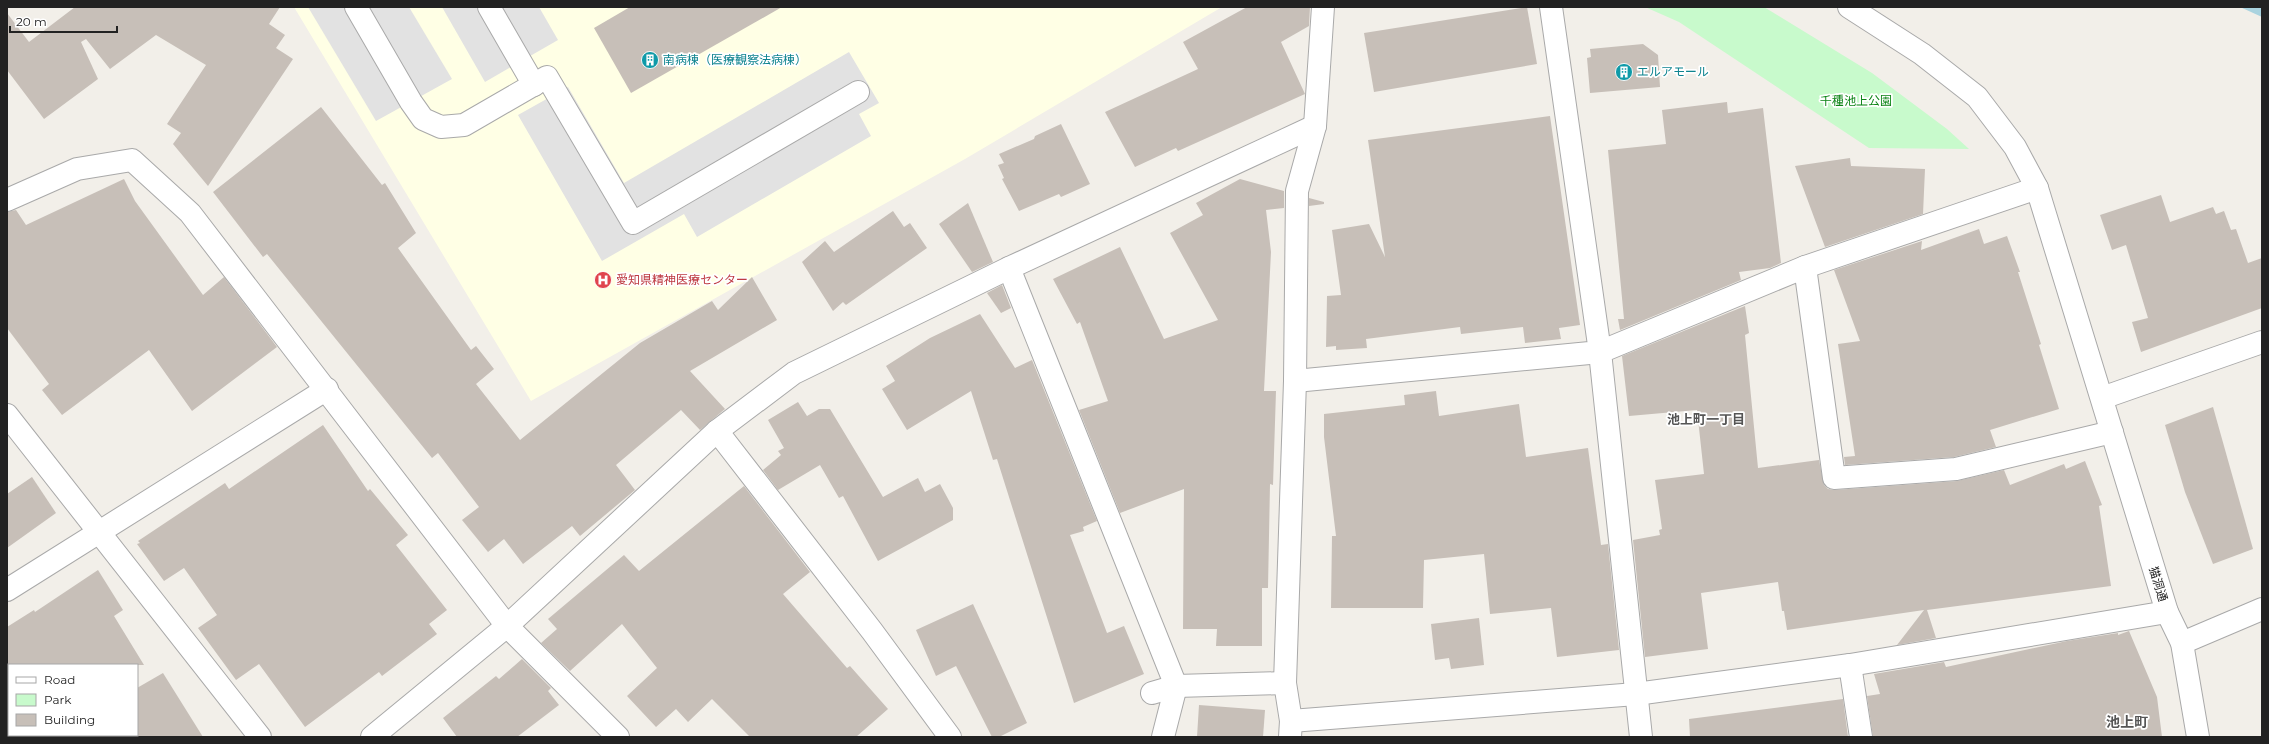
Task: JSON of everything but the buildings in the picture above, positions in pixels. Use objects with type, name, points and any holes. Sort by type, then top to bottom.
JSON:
[{"type":"street","points":[[356,7],[411,102],[423,119],[440,127],[464,125],[547,77],[633,223],[858,92]]},
{"type":"street","points":[[489,7],[534,85]]},
{"type":"street","points":[[1323,7],[1315,126],[1297,191],[1295,381],[1285,683],[1290,729],[1636,694],[1850,665],[2167,612]]},
{"type":"street","points":[[1551,7],[1600,352],[1641,737]]},
{"type":"street","name":"猫洞通","points":[[1849,7],[1922,54],[1977,97],[2015,147],[2037,188],[2167,612],[2182,643],[2198,737]]},
{"type":"street","points":[[372,737],[507,626],[717,430],[794,373],[1008,268],[1315,126]]},
{"type":"street","points":[[7,200],[77,169],[132,160],[190,213],[327,389],[507,626],[618,737]]},
{"type":"street","points":[[1295,381],[1600,352],[1805,267],[2037,188]]},
{"type":"street","points":[[1805,267],[1834,478],[1956,469],[2112,432]]},
{"type":"street","points":[[1008,268],[1176,686],[1163,737]]},
{"type":"street","points":[[2102,398],[2262,342]]},
{"type":"street","points":[[7,590],[327,389]]},
{"type":"street","points":[[7,415],[98,533],[260,737]]},
{"type":"street","points":[[717,430],[872,631],[950,737]]},
{"type":"street","points":[[2182,643],[2262,609]]},
{"type":"street","points":[[1850,665],[1861,737]]},
{"type":"street","points":[[1152,692],[1176,686],[1285,683]]},
{"type":"shaded area","name":"愛知県精神医療センター","points":[[294,7],[1222,7],[965,159],[531,401]]},
{"type":"shaded area","points":[[308,7],[409,7],[452,79],[376,121]]},
{"type":"shaded area","points":[[442,7],[539,7],[558,40],[485,82]]},
{"type":"shaded area","points":[[849,52],[879,103],[859,114],[871,136],[697,237],[684,214],[602,261],[518,115],[568,87],[624,183]]},
{"type":"green space","name":"千種池上公園","points":[[1645,7],[1764,7],[1872,73],[1947,129],[1969,149],[1869,148],[1679,22]]},
{"type":"water","points":[[2240,7],[2262,7],[2262,17]]},
{"type":"place","name":"南病棟（医療観察法病棟）","points":[[650,60]]},
{"type":"place","name":"エルアモール","points":[[1624,72]]},
{"type":"place","name":"愛知県精神医療センター","points":[[603,280]]},
{"type":"district","name":"池上町一丁目","points":[[1706,419]]},
{"type":"district","name":"池上町","points":[[2127,722]]}]
